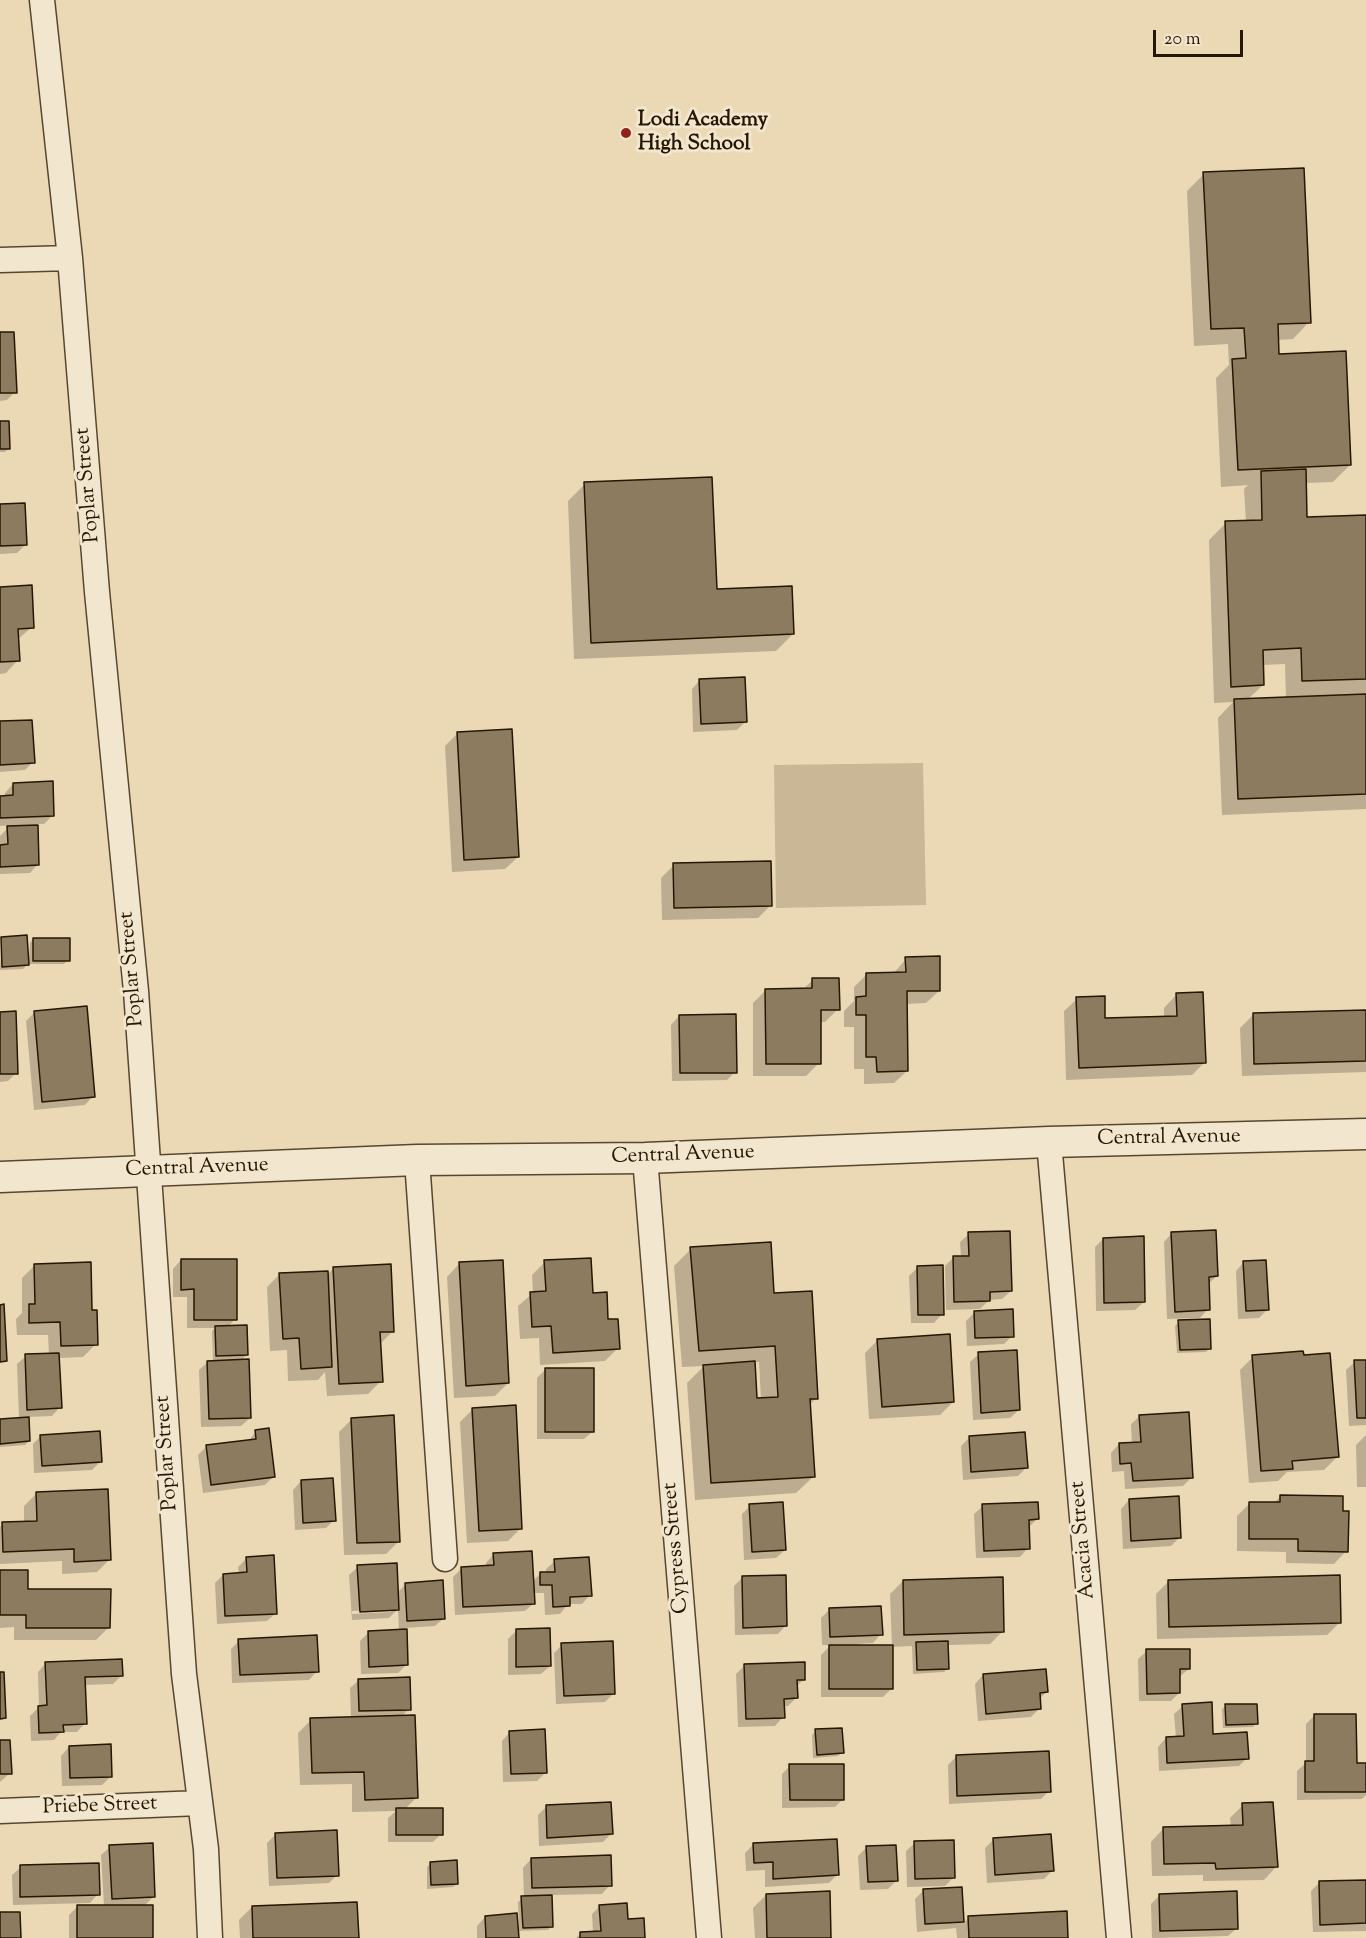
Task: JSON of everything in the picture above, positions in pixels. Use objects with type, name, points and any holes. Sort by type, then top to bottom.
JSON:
[{"type":"street","name":"Poplar Street","points":[[42,0],[70,258],[97,592],[136,991],[184,1674],[206,1849],[210,1938]]},
{"type":"street","points":[[0,260],[70,258]]},
{"type":"street","name":"Central Avenue","points":[[0,1177],[417,1160],[645,1158],[1049,1142],[1366,1134]]},
{"type":"street","name":"Acacia Street","points":[[1049,1142],[1119,1938]]},
{"type":"street","name":"Cypress Street","points":[[645,1158],[709,1938]]},
{"type":"street","points":[[417,1160],[445,1558]]},
{"type":"street","name":"Priebe Street","points":[[0,1811],[200,1803]]},
{"type":"shaded area","points":[[923,763],[926,905],[776,908],[774,765]]},
{"type":"building","points":[[1304,168],[1311,323],[1278,324],[1279,354],[1346,351],[1351,465],[1238,470],[1232,359],[1246,358],[1244,328],[1211,329],[1203,172]]},
{"type":"building","points":[[0,332],[14,332],[17,393],[0,393]]},
{"type":"building","points":[[0,421],[9,421],[10,449],[0,449]]},
{"type":"building","points":[[1306,469],[1307,517],[1366,515],[1366,679],[1302,681],[1301,648],[1263,650],[1264,685],[1231,687],[1225,521],[1262,520],[1261,471]]},
{"type":"building","points":[[712,477],[717,589],[792,586],[794,634],[591,643],[584,482]]},
{"type":"building","points":[[25,503],[27,545],[0,546],[0,504]]},
{"type":"building","points":[[32,585],[34,628],[18,629],[20,661],[0,662],[0,587]]},
{"type":"building","points":[[745,677],[747,722],[701,724],[699,679]]},
{"type":"building","points":[[1366,694],[1366,794],[1238,799],[1234,699]]},
{"type":"building","points":[[32,720],[35,763],[0,765],[0,721]]},
{"type":"building","points":[[512,729],[519,857],[464,860],[457,732]]},
{"type":"building","points":[[53,781],[54,816],[0,818],[0,796],[13,795],[13,783]]},
{"type":"building","points":[[38,825],[39,865],[0,867],[0,845],[8,844],[7,826]]},
{"type":"building","points":[[771,861],[772,906],[674,908],[673,863]]},
{"type":"building","points":[[27,935],[29,965],[2,967],[1,937]]},
{"type":"building","points":[[33,938],[70,938],[70,961],[33,961]]},
{"type":"building","points":[[940,956],[940,991],[907,991],[908,1071],[877,1072],[876,1057],[866,1057],[866,1015],[856,1015],[856,997],[866,996],[866,973],[906,972],[905,957]]},
{"type":"building","points":[[812,978],[839,978],[840,1010],[821,1010],[821,1064],[766,1064],[765,989],[812,988]]},
{"type":"building","points":[[1203,992],[1206,1063],[1079,1068],[1076,997],[1105,996],[1105,1018],[1177,1016],[1176,993]]},
{"type":"building","points":[[87,1006],[95,1097],[42,1102],[34,1011]]},
{"type":"building","points":[[1366,1010],[1366,1061],[1254,1064],[1253,1013]]},
{"type":"building","points":[[16,1011],[18,1074],[0,1074],[0,1012]]},
{"type":"building","points":[[736,1014],[737,1073],[680,1073],[679,1015]]},
{"type":"building","points":[[1216,1230],[1218,1276],[1209,1277],[1210,1310],[1175,1312],[1171,1232]]},
{"type":"building","points":[[1010,1231],[1012,1291],[990,1292],[990,1301],[954,1302],[953,1256],[969,1256],[968,1232]]},
{"type":"building","points":[[1144,1236],[1145,1302],[1104,1303],[1103,1238]]},
{"type":"building","points":[[771,1242],[774,1293],[812,1291],[818,1399],[810,1399],[815,1477],[711,1483],[703,1365],[755,1361],[757,1398],[778,1397],[775,1346],[699,1351],[690,1247]]},
{"type":"building","points":[[591,1258],[593,1293],[607,1292],[608,1319],[618,1319],[620,1349],[553,1353],[551,1326],[532,1327],[530,1292],[546,1291],[544,1260]]},
{"type":"building","points":[[181,1259],[237,1259],[237,1320],[194,1320],[194,1289],[181,1290]]},
{"type":"building","points":[[503,1260],[509,1383],[466,1386],[459,1262]]},
{"type":"building","points":[[1266,1260],[1269,1310],[1246,1311],[1243,1261]]},
{"type":"building","points":[[91,1262],[92,1310],[97,1310],[98,1345],[61,1346],[60,1322],[29,1323],[29,1304],[35,1304],[34,1264]]},
{"type":"building","points":[[391,1264],[394,1332],[380,1332],[383,1382],[339,1384],[333,1267]]},
{"type":"building","points":[[943,1265],[944,1315],[918,1315],[917,1266]]},
{"type":"building","points":[[328,1271],[332,1367],[301,1369],[299,1338],[283,1339],[279,1273]]},
{"type":"building","points":[[4,1304],[7,1361],[0,1362],[0,1305]]},
{"type":"building","points":[[1013,1309],[1014,1337],[975,1338],[974,1311]]},
{"type":"building","points":[[1210,1319],[1211,1349],[1180,1350],[1178,1320]]},
{"type":"building","points":[[247,1325],[248,1355],[216,1356],[215,1326]]},
{"type":"building","points":[[950,1334],[954,1402],[882,1407],[877,1339]]},
{"type":"building","points":[[1017,1350],[1020,1410],[981,1413],[978,1352]]},
{"type":"building","points":[[1303,1351],[1304,1355],[1330,1353],[1339,1457],[1292,1461],[1293,1469],[1261,1471],[1252,1355]]},
{"type":"building","points":[[59,1353],[62,1408],[27,1410],[25,1354]]},
{"type":"building","points":[[249,1359],[251,1418],[209,1419],[207,1361]]},
{"type":"building","points":[[1354,1360],[1366,1360],[1366,1418],[1357,1418]]},
{"type":"building","points":[[545,1368],[594,1368],[594,1432],[545,1432]]},
{"type":"building","points":[[516,1405],[522,1529],[479,1531],[472,1408]]},
{"type":"building","points":[[1189,1412],[1193,1478],[1133,1481],[1131,1463],[1120,1464],[1119,1443],[1141,1442],[1139,1415]]},
{"type":"building","points":[[394,1415],[400,1542],[357,1543],[351,1418]]},
{"type":"building","points":[[29,1417],[30,1441],[0,1444],[0,1419]]},
{"type":"building","points":[[269,1428],[275,1477],[211,1485],[206,1445],[256,1439],[255,1430]]},
{"type":"building","points":[[100,1431],[102,1462],[42,1466],[40,1435]]},
{"type":"building","points":[[1025,1432],[1028,1468],[971,1472],[969,1436]]},
{"type":"building","points":[[333,1478],[336,1521],[303,1523],[301,1480]]},
{"type":"building","points":[[108,1489],[111,1560],[74,1562],[74,1549],[3,1552],[2,1522],[37,1521],[36,1492]]},
{"type":"building","points":[[1280,1495],[1343,1496],[1343,1511],[1349,1511],[1348,1552],[1298,1551],[1298,1539],[1249,1539],[1249,1502],[1280,1502]]},
{"type":"building","points":[[1179,1496],[1181,1538],[1131,1541],[1129,1499]]},
{"type":"building","points":[[783,1502],[786,1550],[752,1552],[749,1504]]},
{"type":"building","points":[[1038,1502],[1039,1519],[1029,1520],[1030,1549],[984,1551],[982,1504]]},
{"type":"building","points":[[532,1551],[535,1604],[463,1607],[461,1567],[494,1565],[493,1553]]},
{"type":"building","points":[[274,1555],[277,1614],[225,1616],[223,1574],[247,1572],[246,1557]]},
{"type":"building","points":[[589,1557],[592,1596],[570,1597],[570,1606],[553,1607],[552,1585],[540,1585],[540,1572],[555,1572],[554,1559]]},
{"type":"building","points":[[397,1563],[399,1610],[360,1612],[357,1565]]},
{"type":"building","points":[[0,1570],[28,1570],[28,1589],[111,1589],[110,1628],[26,1628],[26,1615],[0,1615]]},
{"type":"building","points":[[786,1575],[787,1626],[743,1628],[742,1576]]},
{"type":"building","points":[[1340,1575],[1341,1623],[1169,1627],[1168,1580]]},
{"type":"building","points":[[1003,1577],[1004,1632],[904,1635],[903,1580]]},
{"type":"building","points":[[443,1580],[445,1619],[407,1621],[405,1583]]},
{"type":"building","points":[[881,1606],[883,1635],[830,1637],[829,1608]]},
{"type":"building","points":[[550,1628],[551,1666],[516,1667],[516,1629]]},
{"type":"building","points":[[407,1629],[408,1665],[369,1667],[368,1631]]},
{"type":"building","points":[[317,1635],[319,1672],[240,1675],[238,1639]]},
{"type":"building","points":[[613,1641],[615,1694],[564,1696],[561,1643]]},
{"type":"building","points":[[948,1641],[949,1669],[917,1670],[916,1642]]},
{"type":"building","points":[[829,1645],[893,1645],[893,1689],[829,1689]]},
{"type":"building","points":[[1146,1649],[1190,1649],[1190,1669],[1180,1669],[1180,1693],[1147,1694]]},
{"type":"building","points":[[122,1659],[123,1676],[85,1677],[87,1724],[63,1725],[64,1732],[39,1733],[38,1706],[47,1705],[45,1662]]},
{"type":"building","points":[[805,1662],[805,1680],[797,1680],[798,1698],[784,1699],[785,1718],[746,1719],[744,1664]]},
{"type":"building","points":[[1046,1669],[1048,1692],[1040,1693],[1041,1709],[986,1714],[983,1674]]},
{"type":"building","points":[[0,1672],[4,1672],[6,1718],[0,1719]]},
{"type":"building","points":[[410,1677],[411,1710],[359,1711],[358,1679]]},
{"type":"building","points":[[1212,1702],[1213,1734],[1247,1732],[1249,1759],[1167,1763],[1166,1737],[1184,1736],[1182,1704]]},
{"type":"building","points":[[1225,1704],[1257,1704],[1258,1724],[1226,1725]]},
{"type":"building","points":[[1314,1714],[1356,1714],[1357,1763],[1366,1763],[1366,1792],[1305,1792],[1305,1761],[1314,1761]]},
{"type":"building","points":[[415,1715],[418,1798],[365,1800],[364,1772],[312,1773],[310,1718]]},
{"type":"building","points":[[842,1728],[844,1753],[817,1755],[815,1729]]},
{"type":"building","points":[[545,1729],[547,1773],[511,1774],[509,1731]]},
{"type":"building","points":[[0,1740],[10,1740],[12,1774],[0,1774]]},
{"type":"building","points":[[111,1744],[112,1777],[70,1778],[69,1746]]},
{"type":"building","points":[[1049,1751],[1051,1792],[957,1796],[956,1755]]},
{"type":"building","points":[[789,1764],[844,1764],[844,1800],[790,1800]]},
{"type":"building","points":[[611,1802],[613,1834],[547,1838],[546,1805]]},
{"type":"building","points":[[1273,1802],[1278,1867],[1216,1869],[1215,1863],[1164,1864],[1163,1827],[1243,1825],[1242,1803]]},
{"type":"building","points":[[396,1808],[443,1808],[443,1835],[396,1835]]},
{"type":"building","points":[[337,1830],[339,1876],[277,1878],[275,1833]]},
{"type":"building","points":[[1051,1834],[1054,1871],[995,1875],[993,1838]]},
{"type":"building","points":[[837,1839],[839,1875],[773,1879],[773,1862],[754,1863],[753,1843]]},
{"type":"building","points":[[954,1840],[955,1878],[915,1879],[914,1841]]},
{"type":"building","points":[[153,1843],[155,1897],[112,1899],[109,1845]]},
{"type":"building","points":[[896,1845],[898,1881],[868,1882],[866,1846]]},
{"type":"building","points":[[611,1855],[612,1886],[532,1888],[531,1858]]},
{"type":"building","points":[[457,1860],[458,1884],[431,1885],[430,1862]]},
{"type":"building","points":[[99,1863],[100,1895],[20,1897],[20,1865]]},
{"type":"building","points":[[1366,1880],[1366,1923],[1320,1925],[1319,1881]]},
{"type":"building","points":[[962,1887],[964,1922],[925,1924],[923,1889]]},
{"type":"building","points":[[830,1891],[831,1938],[767,1938],[766,1894]]},
{"type":"building","points":[[1237,1891],[1238,1929],[1160,1931],[1159,1894]]},
{"type":"building","points":[[552,1895],[553,1927],[523,1928],[521,1896]]},
{"type":"building","points":[[357,1902],[359,1938],[253,1938],[252,1906]]},
{"type":"building","points":[[627,1903],[628,1919],[644,1918],[645,1938],[580,1938],[580,1932],[601,1931],[599,1905]]},
{"type":"building","points":[[77,1905],[153,1905],[153,1938],[77,1938]]},
{"type":"building","points":[[1067,1911],[1068,1938],[969,1938],[968,1916]]},
{"type":"building","points":[[0,1912],[20,1912],[21,1938],[0,1938]]},
{"type":"building","points":[[517,1913],[519,1938],[486,1938],[485,1916]]},
{"type":"place","name":"Lodi Academy High School","points":[[626,133]]}]
